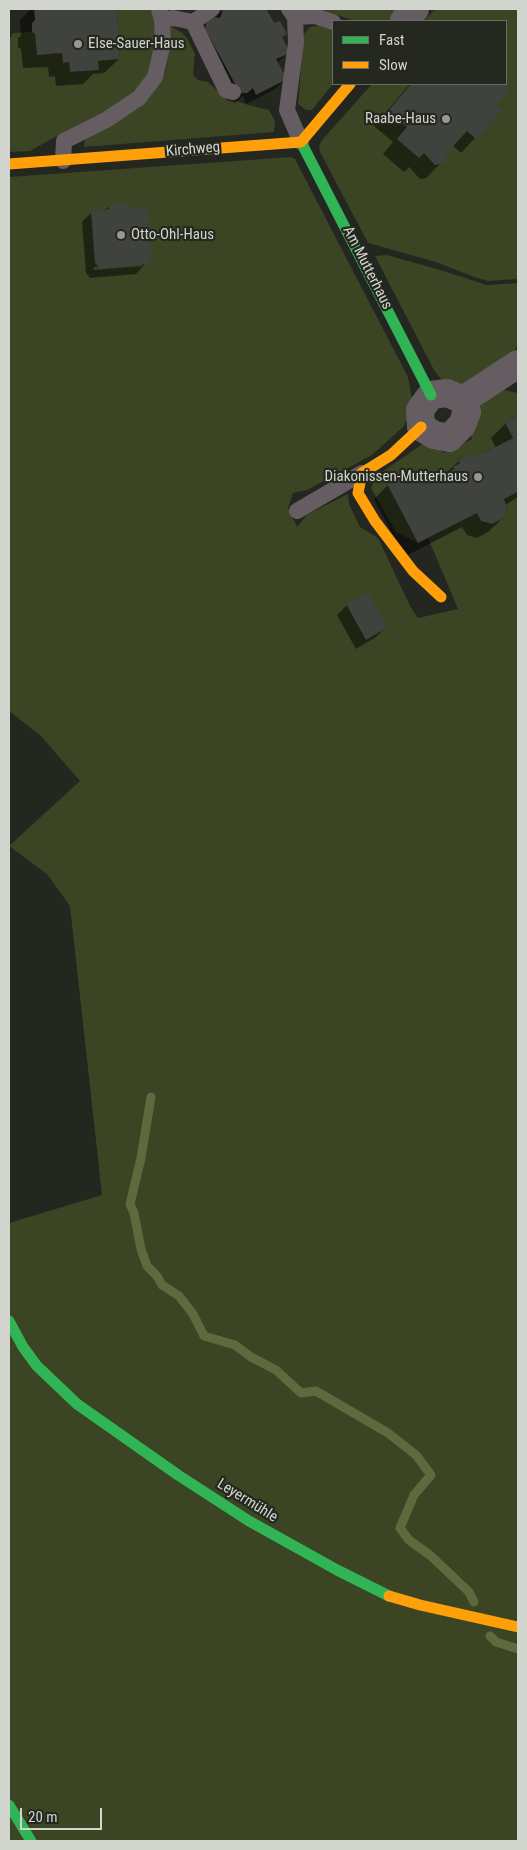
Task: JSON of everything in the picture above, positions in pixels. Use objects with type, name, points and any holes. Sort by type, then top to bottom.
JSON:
[{"type":"street","points":[[405,20],[415,9]]},
{"type":"street","points":[[301,142],[349,85]]},
{"type":"street","name":"Kirchweg","points":[[9,164],[301,142]]},
{"type":"street","name":"Am Mutterhaus","points":[[301,142],[431,395]]},
{"type":"street","points":[[463,400],[518,364]]},
{"type":"street","points":[[447,393],[463,400],[467,412],[465,418],[462,425],[449,438],[434,436],[421,427],[420,410],[431,395],[447,393]]},
{"type":"street","points":[[421,427],[391,455],[362,472],[358,493],[375,520],[413,571],[441,597]]},
{"type":"street","name":"Leyermühle","points":[[9,1321],[23,1347],[38,1366],[77,1404],[178,1476],[249,1522],[388,1596],[518,1627]]},
{"type":"street","points":[[9,1805],[31,1841]]},
{"type":"lane","points":[[63,161],[64,140],[106,120],[139,98],[154,77],[163,43],[160,14],[193,22],[212,9]]},
{"type":"lane","points":[[301,142],[287,110],[296,43],[292,13],[314,16],[332,22]]},
{"type":"lane","points":[[193,22],[226,90],[233,92]]},
{"type":"lane","points":[[297,510],[362,472]]},
{"type":"green space","points":[[117,9],[153,9],[157,34],[152,68],[134,95],[107,114],[64,132],[30,151],[9,152],[9,40],[13,33],[32,32],[35,34],[37,54],[62,53],[63,63],[69,62],[70,72],[99,70],[98,61],[120,59]]},
{"type":"green space","points":[[320,9],[400,9],[390,20],[352,20]]},
{"type":"green space","points":[[435,9],[518,9],[518,279],[488,281],[436,262],[368,243],[320,152],[319,146],[322,140],[371,85],[507,85],[507,20],[425,20]]},
{"type":"green space","points":[[169,25],[187,38],[195,54],[193,75],[198,80],[208,82],[223,96],[269,110],[275,121],[274,132],[84,147],[85,138],[139,108],[160,82],[166,69],[170,40]]},
{"type":"green space","points":[[321,25],[332,29],[332,85],[312,110],[306,110],[298,104],[304,34],[310,27]]},
{"type":"green space","points":[[291,157],[295,159],[408,377],[412,399],[409,417],[403,427],[372,455],[307,490],[293,493],[288,508],[297,527],[308,514],[348,494],[349,504],[360,527],[378,538],[410,606],[418,618],[458,609],[428,538],[477,513],[481,521],[492,524],[504,518],[507,507],[504,499],[518,492],[518,1841],[9,1841],[9,1223],[102,1195],[70,906],[47,874],[9,846],[80,781],[40,735],[9,711],[9,177]],"holes":[[[346,604],[388,627],[366,640]]]},
{"type":"green space","points":[[387,255],[487,285],[518,283],[518,344],[511,357],[465,384],[447,383],[440,378],[434,370],[375,256]]},
{"type":"green space","points":[[503,390],[518,393],[518,416],[505,423],[513,438],[480,455],[479,453],[472,457],[470,454],[458,459],[460,463],[453,467],[454,469],[421,486],[413,470],[387,484],[418,543],[396,532],[371,488],[376,476],[424,443],[437,446],[444,453],[472,439],[471,435],[478,406]]},
{"type":"building","name":"Else-Sauer-Haus","points":[[34,9],[117,9],[120,59],[98,61],[99,70],[70,72],[69,62],[63,63],[62,53],[37,55],[35,34],[32,32],[32,23],[35,20]]},
{"type":"building","points":[[223,9],[269,9],[267,10],[274,23],[280,21],[287,34],[282,37],[290,53],[276,59],[287,79],[256,95],[253,88],[247,93],[240,93],[205,29],[207,20],[215,17],[220,18]]},
{"type":"building","name":"Raabe-Haus","points":[[410,85],[506,85],[510,88],[496,105],[502,110],[476,139],[467,131],[445,155],[446,160],[442,164],[435,165],[424,153],[419,158],[397,139],[407,127],[388,111]]},
{"type":"building","name":"Otto-Ohl-Haus","points":[[130,203],[130,208],[147,207],[152,259],[147,264],[100,268],[95,263],[91,211],[109,209],[108,205]]},
{"type":"building","name":"Diakonissen-Mutterhaus","points":[[518,416],[518,492],[504,499],[507,507],[504,518],[492,524],[481,521],[477,513],[418,543],[387,484],[413,470],[421,486],[454,469],[453,467],[460,463],[458,460],[470,453],[472,457],[479,453],[480,455],[513,438],[505,423]]},
{"type":"building","points":[[368,592],[388,627],[366,640],[346,604]]},
{"type":"waterway","points":[[151,1097],[141,1158],[130,1204],[147,1266],[157,1276],[162,1285],[179,1296],[193,1314],[204,1336],[235,1345],[251,1357],[276,1370],[301,1393],[316,1391],[388,1433],[416,1455],[431,1475],[414,1495],[400,1528],[409,1540],[431,1556],[469,1592],[474,1602]]},
{"type":"waterway","points":[[490,1636],[496,1642],[518,1649]]},
{"type":"traffic: fast","points":[[301,142],[431,395]]},
{"type":"traffic: fast","points":[[9,1321],[23,1347],[37,1366],[77,1404],[178,1475],[249,1521],[337,1570],[389,1596]]},
{"type":"traffic: fast","points":[[9,1805],[31,1841]]},
{"type":"traffic: slow","points":[[9,164],[301,142],[349,85]]},
{"type":"traffic: slow","points":[[421,427],[391,455],[362,473],[358,493],[375,521],[413,571],[441,597]]},
{"type":"traffic: slow","points":[[389,1596],[420,1605],[518,1627]]},
{"type":"place","name":"Else-Sauer-Haus","points":[[78,44]]},
{"type":"place","name":"Raabe-Haus","points":[[446,119]]},
{"type":"place","name":"Otto-Ohl-Haus","points":[[121,235]]},
{"type":"place","name":"Diakonissen-Mutterhaus","points":[[478,477]]}]
